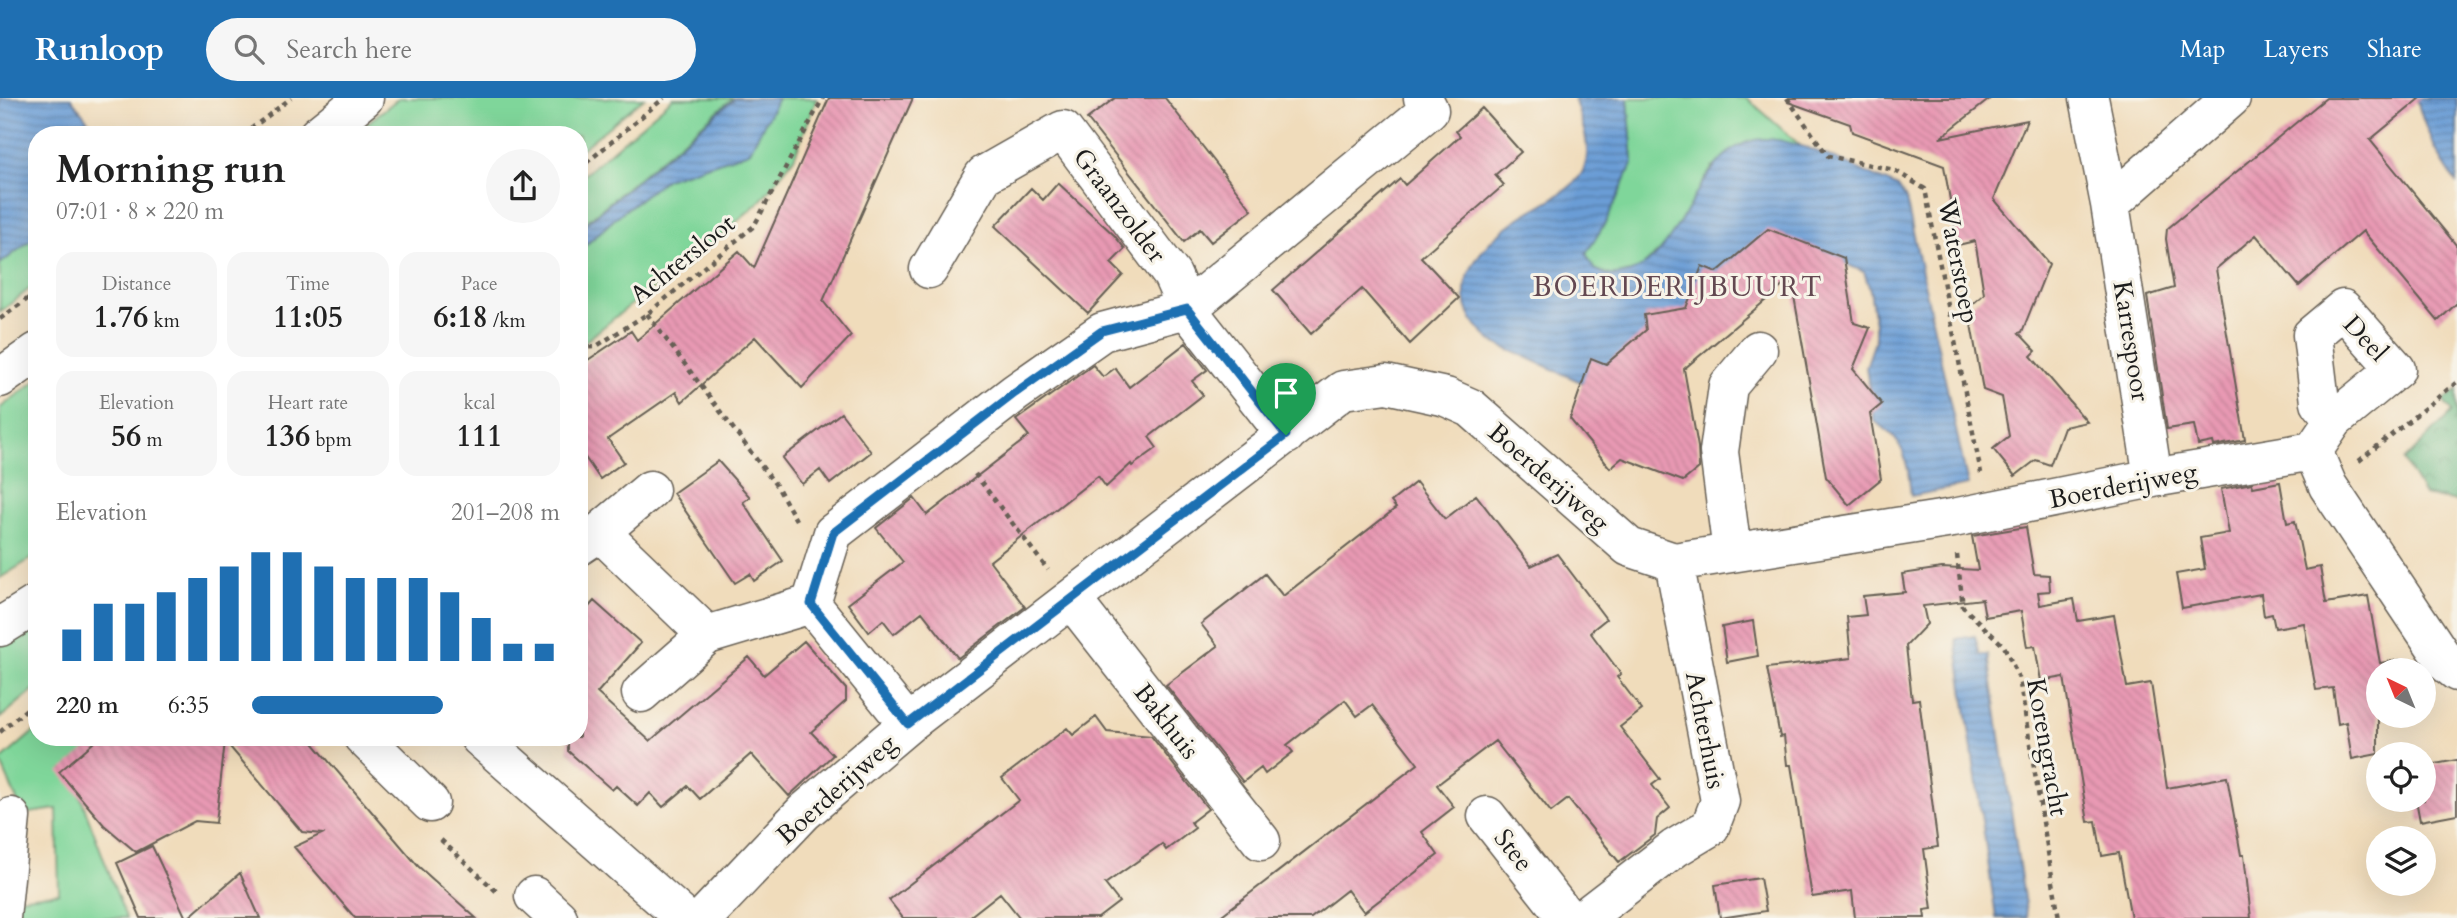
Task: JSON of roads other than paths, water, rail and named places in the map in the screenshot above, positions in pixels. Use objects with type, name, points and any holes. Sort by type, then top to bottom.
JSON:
[{"type":"street","points":[[329,126],[365,98]]},
{"type":"street","points":[[811,604],[833,533],[1102,331],[1187,309],[1429,110],[1423,98]]},
{"type":"street","name":"Karrespoor","points":[[2089,98],[2110,204],[2153,478]]},
{"type":"street","points":[[2110,204],[2231,98]]},
{"type":"street","name":"Graanzolder","points":[[929,269],[984,175],[1063,130],[1172,275],[1187,309],[1286,435]]},
{"type":"street","points":[[1732,552],[1719,452],[1728,386],[1758,350]]},
{"type":"street","points":[[0,378],[28,358]]},
{"type":"street","name":"Boerderijweg","points":[[703,918],[804,812],[908,724],[1343,390],[1386,384],[1446,397],[1471,408],[1629,548],[1674,562],[1971,515],[2153,478],[2323,435],[2328,486],[2447,664],[2457,673]]},
{"type":"street","points":[[650,490],[590,539],[707,635]]},
{"type":"street","name":"Achterhuis","points":[[1584,918],[1675,848],[1710,827],[1720,801],[1674,562]]},
{"type":"street","name":"Bakhuis","points":[[1072,600],[1261,841]]},
{"type":"street","points":[[641,693],[707,635],[811,604]]},
{"type":"street","points":[[811,604],[908,724]]},
{"type":"street","points":[[0,627],[28,610]]},
{"type":"street","points":[[372,746],[430,803]]},
{"type":"street","points":[[489,746],[684,918]]},
{"type":"street","name":"Stee","points":[[1487,816],[1567,918]]},
{"type":"street","points":[[2,918],[11,817]]},
{"type":"water","points":[[0,98],[71,98],[92,126],[28,126],[28,242],[0,264]]},
{"type":"water","points":[[735,98],[778,98],[749,152],[666,179],[588,243],[588,221]]},
{"type":"water","points":[[1574,98],[1628,98],[1633,162],[1608,218],[1586,254],[1594,269],[1607,274],[1614,275],[1638,269],[1658,253],[1704,181],[1721,160],[1741,145],[1767,139],[1781,140],[1832,158],[1898,187],[1906,199],[1968,485],[1911,496],[1906,462],[1899,444],[1874,421],[1866,367],[1875,341],[1875,324],[1870,290],[1864,272],[1786,237],[1604,392],[1492,341],[1475,324],[1467,307],[1465,289],[1469,272],[1478,256],[1507,227],[1559,195],[1581,174],[1587,158],[1587,149]]},
{"type":"water","points":[[2417,98],[2457,98],[2457,183],[2432,142]]},
{"type":"water","points":[[1975,636],[1980,655],[1988,655],[2027,918],[1996,918],[1956,639]]},
{"type":"district","name":"BOERDERIJBUURT","points":[[1678,286]]}]
